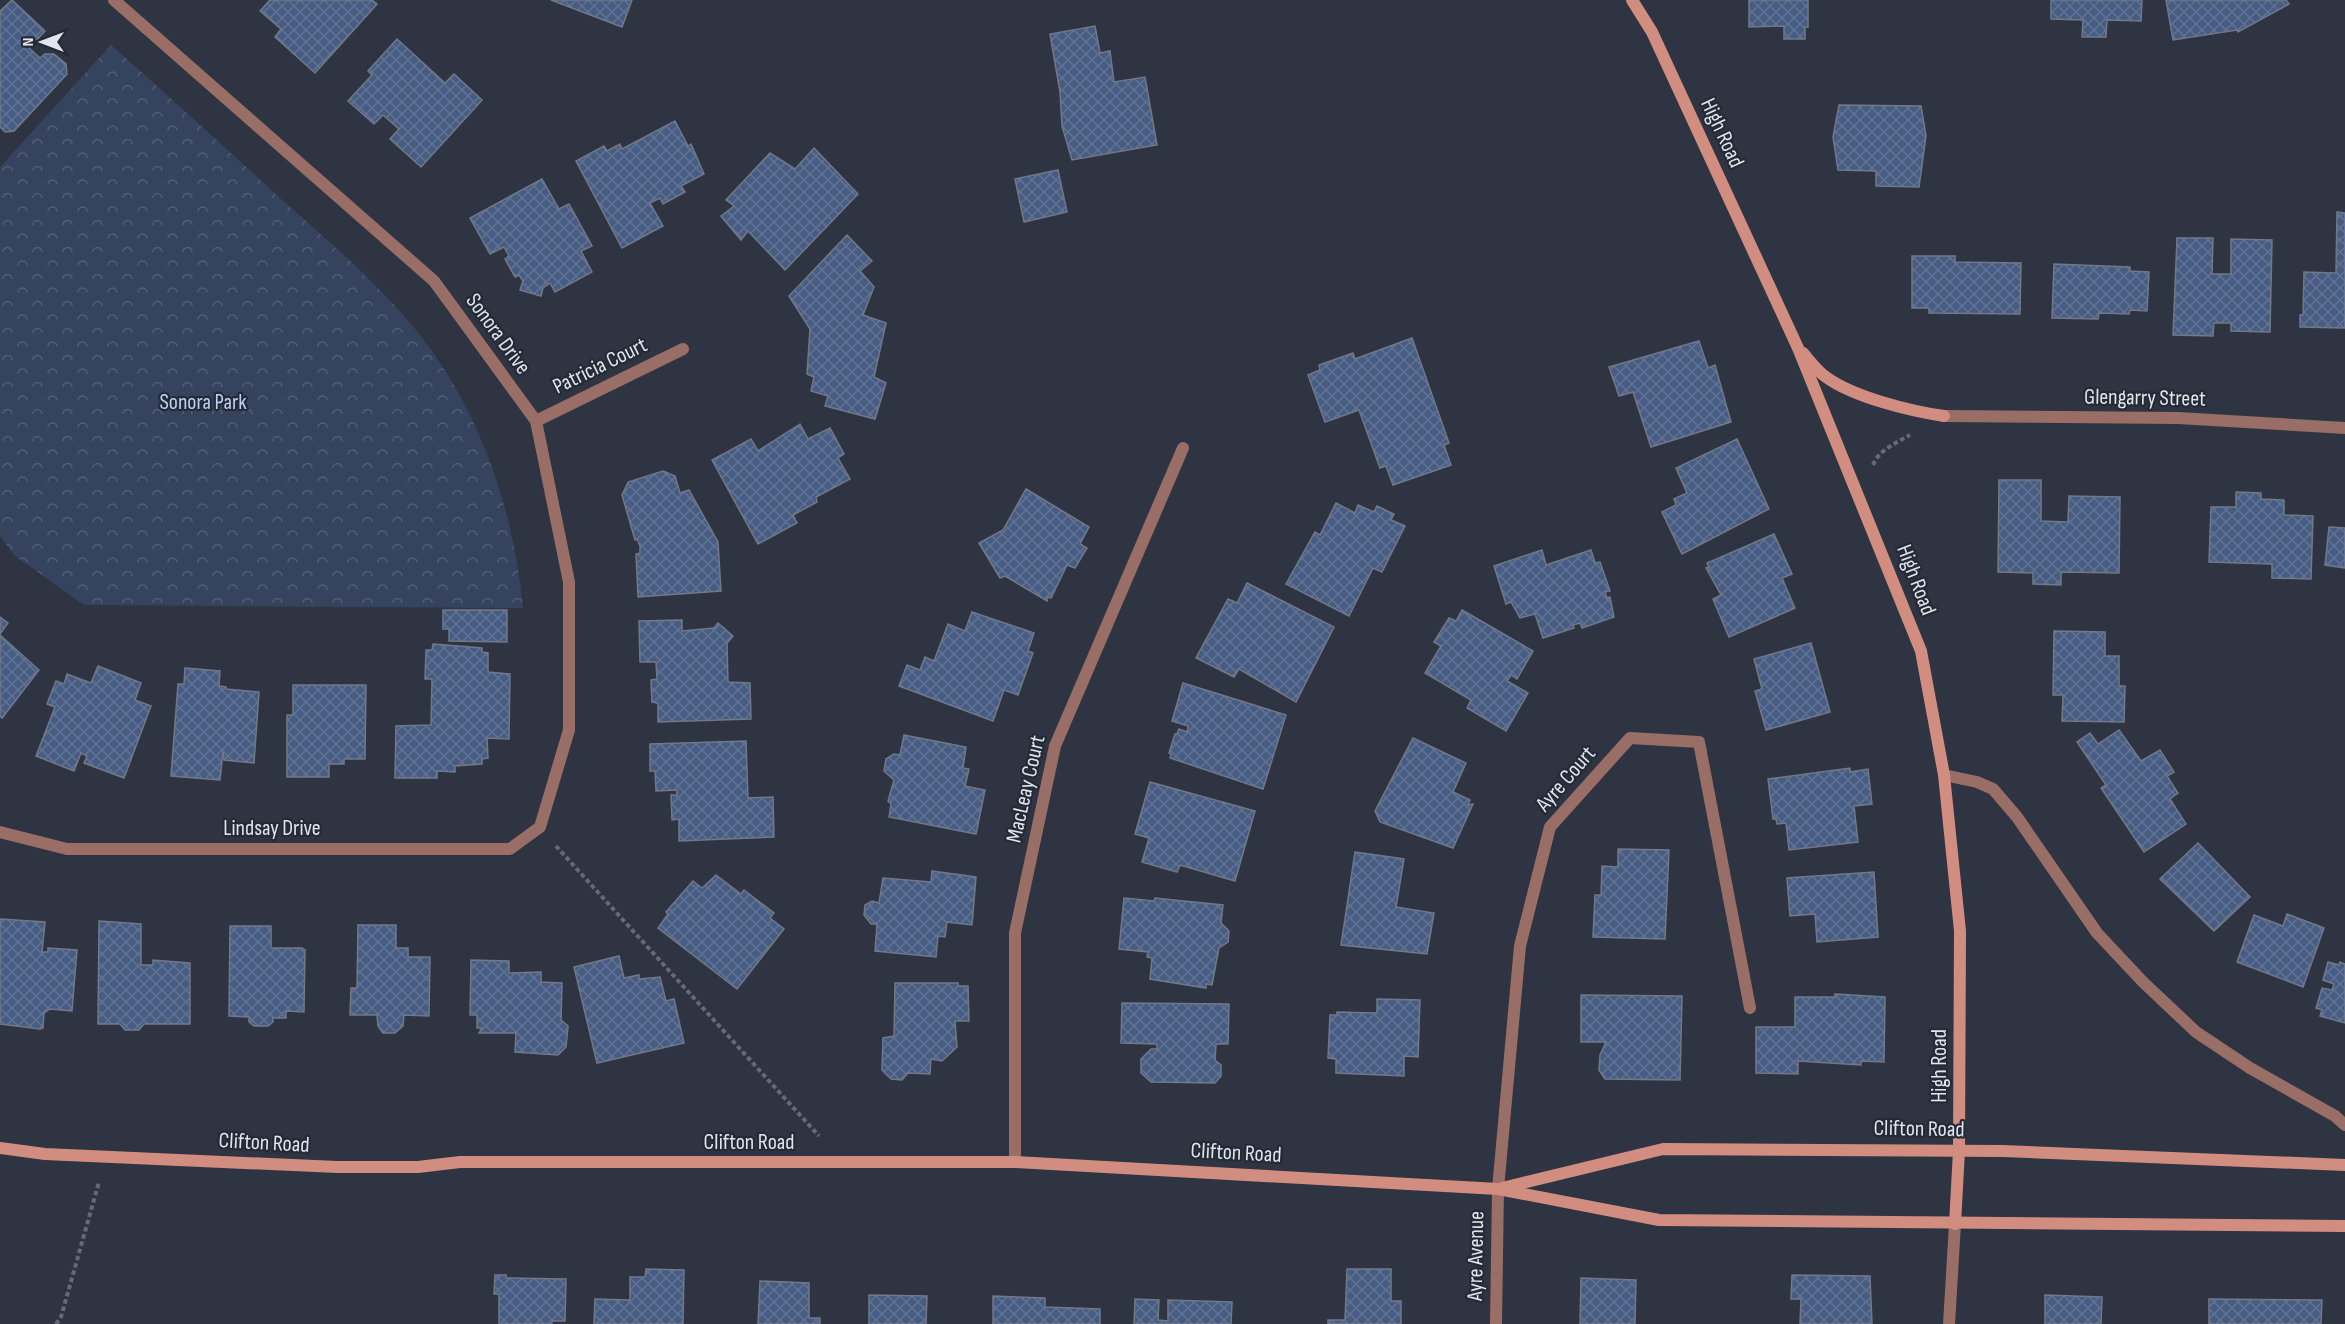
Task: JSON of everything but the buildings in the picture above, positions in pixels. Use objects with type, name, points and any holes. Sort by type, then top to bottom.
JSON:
[{"type":"main road","name":"High Road","points":[[1632,0],[1652,32],[1798,348],[1921,651],[1944,775],[1960,932],[1959,1151],[1955,1224]]},
{"type":"main road","points":[[1798,348],[1825,377],[1850,389],[1902,407],[1944,416]]},
{"type":"main road","name":"Clifton Road","points":[[0,1149],[338,1167],[418,1167],[460,1162],[844,1164],[1015,1162],[1498,1189],[1659,1220],[2345,1226]]},
{"type":"main road","name":"Clifton Road","points":[[1498,1189],[1663,1149],[1959,1151],[2345,1165]]},
{"type":"street","name":"Sonora Drive","points":[[114,0],[434,281],[536,421],[569,582],[569,730],[540,827]]},
{"type":"street","name":"Patricia Court","points":[[536,421],[683,349]]},
{"type":"street","name":"Glengarry Street","points":[[1944,416],[2178,418],[2345,428]]},
{"type":"street","name":"MacLeay Court","points":[[1015,1162],[1015,933],[1054,746],[1183,448]]},
{"type":"street","name":"Ayre Court","points":[[1498,1189],[1520,946],[1550,827],[1630,738],[1699,741],[1750,1008]]},
{"type":"street","points":[[1944,775],[1977,782],[1993,789],[2017,817],[2097,933],[2143,982],[2196,1032],[2250,1068],[2335,1116],[2345,1125]]},
{"type":"street","name":"Lindsay Drive","points":[[0,832],[67,849],[510,849],[540,827]]},
{"type":"street","name":"Ayre Avenue","points":[[1496,1324],[1498,1189]]},
{"type":"street","points":[[1949,1324],[1949,1282],[1955,1224]]},
{"type":"path","points":[[1871,469],[1875,459],[1889,447],[1944,416]]},
{"type":"path","points":[[540,827],[844,1164]]},
{"type":"path","points":[[56,1324],[61,1317],[106,1156]]},
{"type":"green space","name":"Sonora Park","points":[[111,45],[364,274],[411,324],[435,355],[473,422],[501,494],[511,531],[523,608],[84,605],[14,555],[0,536],[0,167]]}]
